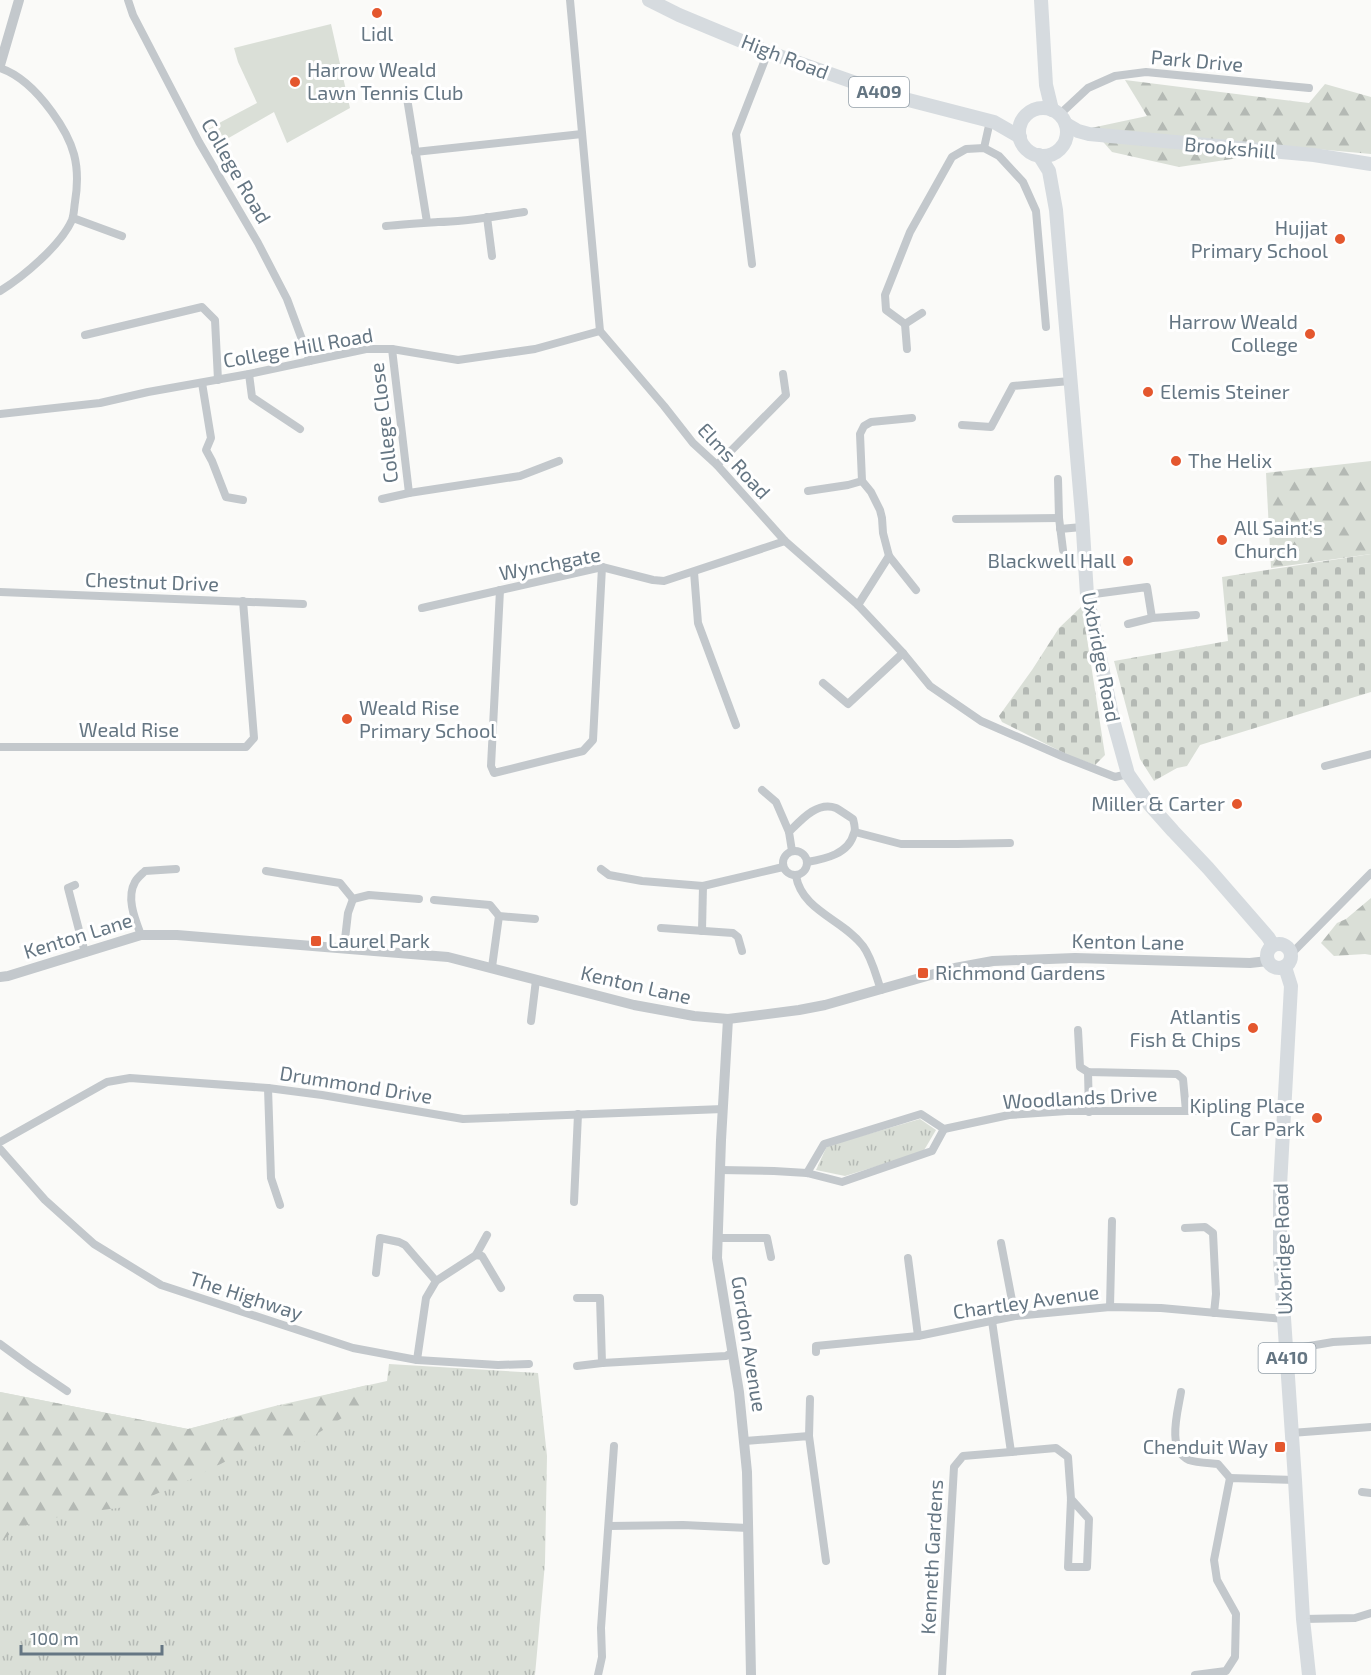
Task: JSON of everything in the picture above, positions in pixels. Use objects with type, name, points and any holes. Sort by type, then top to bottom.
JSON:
[{"type":"main road","name":"High Road","points":[[649,0],[768,52],[893,96],[992,122],[1020,137]]},
{"type":"main road","points":[[1041,0],[1046,85],[1067,132],[1066,141],[1055,153],[1045,156],[1028,151],[1020,137],[1023,119],[1037,109],[1044,109],[1059,116]]},
{"type":"main road","points":[[1037,109],[1046,85]]},
{"type":"main road","name":"Brookshill","points":[[1059,116],[1078,131],[1089,134],[1314,155],[1371,164]]},
{"type":"main road","name":"High Road","points":[[992,122],[1023,119]]},
{"type":"main road","name":"Brookshill","points":[[1066,141],[1089,134]]},
{"type":"main road","name":"Uxbridge Road","points":[[1049,171],[1055,153]]},
{"type":"main road","name":"Uxbridge Road","points":[[1038,155],[1049,171],[1056,210],[1087,595],[1113,720],[1128,774],[1149,804],[1208,868],[1273,945]]},
{"type":"main road","points":[[1273,945],[1287,946],[1292,953],[1291,962],[1285,967],[1275,968],[1268,961],[1267,954],[1273,945]]},
{"type":"main road","name":"Uxbridge Road","points":[[1285,967],[1291,986],[1279,1209],[1280,1259],[1303,1619],[1309,1675]]},
{"type":"street","points":[[0,291],[32,267],[64,235],[73,218],[78,185],[76,156],[63,127],[43,99],[0,63],[19,0]]},
{"type":"street","name":"College Road","points":[[128,0],[133,15],[199,142],[287,298],[310,361]]},
{"type":"street","points":[[570,0],[600,331]]},
{"type":"street","points":[[752,264],[736,134],[768,52]]},
{"type":"street","name":"Park Drive","points":[[1059,116],[1088,88],[1115,76],[1146,72],[1309,88]]},
{"type":"street","points":[[406,92],[427,222]]},
{"type":"street","points":[[984,148],[992,122]]},
{"type":"street","points":[[415,152],[582,134]]},
{"type":"street","points":[[907,349],[905,324],[886,310],[885,295],[910,232],[952,157],[966,149],[984,148],[999,156],[1023,182],[1036,211],[1046,327]]},
{"type":"street","points":[[386,226],[487,218],[524,212]]},
{"type":"street","points":[[73,218],[122,236]]},
{"type":"street","points":[[487,218],[492,256]]},
{"type":"street","points":[[85,335],[202,308],[215,320],[218,380]]},
{"type":"street","points":[[905,324],[921,314]]},
{"type":"street","points":[[1045,316],[1065,314]]},
{"type":"street","name":"College Hill Road","points":[[0,414],[100,403],[366,349],[392,349],[458,360],[535,349],[600,331]]},
{"type":"street","name":"Elms Road","points":[[600,331],[693,443],[717,465],[785,541],[858,605],[930,686],[981,721],[1064,758],[1115,777],[1128,774]]},
{"type":"street","name":"College Close","points":[[392,349],[409,493]]},
{"type":"street","points":[[249,374],[252,397],[300,429]]},
{"type":"street","points":[[717,465],[786,395],[783,374]]},
{"type":"street","points":[[962,425],[992,427],[1013,386],[1070,381]]},
{"type":"street","points":[[202,383],[211,438],[206,450],[226,497],[243,500]]},
{"type":"street","points":[[912,418],[871,422],[864,426],[860,439],[862,481],[871,492],[880,510],[889,556],[916,590]]},
{"type":"street","name":"College Close","points":[[382,499],[520,476],[558,461]]},
{"type":"street","points":[[1058,479],[1063,550]]},
{"type":"street","points":[[808,491],[862,481]]},
{"type":"street","points":[[956,519],[1059,518]]},
{"type":"street","points":[[1060,528],[1082,527]]},
{"type":"street","name":"Wynchgate","points":[[422,608],[602,567],[664,581],[785,541]]},
{"type":"street","points":[[858,605],[889,556]]},
{"type":"street","points":[[500,590],[491,766],[494,773],[583,751],[593,740],[602,567]]},
{"type":"street","points":[[694,572],[698,623],[736,725]]},
{"type":"street","points":[[1087,595],[1147,587],[1152,618]]},
{"type":"street","name":"Chestnut Drive","points":[[0,592],[303,604]]},
{"type":"street","name":"Weald Rise","points":[[0,747],[246,747],[254,738],[243,601]]},
{"type":"street","points":[[1128,624],[1152,618],[1196,615]]},
{"type":"street","points":[[823,683],[848,704],[903,653]]},
{"type":"street","points":[[1325,766],[1371,754]]},
{"type":"street","points":[[762,790],[776,802],[789,832],[792,851]]},
{"type":"street","points":[[789,832],[804,816],[820,807],[833,807],[853,819],[855,831],[850,843],[835,856],[807,862]]},
{"type":"street","points":[[855,831],[902,844],[1010,843]]},
{"type":"street","points":[[792,851],[803,854],[807,862],[803,873],[796,876],[788,873],[782,862],[785,855],[792,851]]},
{"type":"street","points":[[601,869],[609,875],[642,881],[703,886],[783,867]]},
{"type":"street","points":[[141,935],[131,900],[134,883],[145,871],[176,868]]},
{"type":"street","points":[[266,872],[340,883],[353,899]]},
{"type":"street","points":[[1292,953],[1371,873]]},
{"type":"street","points":[[796,876],[801,890],[814,907],[863,946],[880,990]]},
{"type":"street","points":[[75,885],[68,888],[85,953]]},
{"type":"street","points":[[702,931],[703,886]]},
{"type":"street","points":[[353,899],[369,895],[419,899]]},
{"type":"street","points":[[344,948],[348,913],[353,899]]},
{"type":"street","points":[[434,900],[490,905],[499,916],[535,919]]},
{"type":"street","points":[[492,967],[499,916]]},
{"type":"street","points":[[661,928],[733,933],[738,937],[742,951]]},
{"type":"street","name":"Kenton Lane","points":[[0,977],[141,935],[177,935],[448,957],[669,1012],[728,1019],[799,1010],[955,968],[993,961],[1075,958],[1250,963],[1268,961]]},
{"type":"street","points":[[531,1021],[536,980]]},
{"type":"street","name":"Gordon Avenue","points":[[728,1019],[717,1258],[745,1441],[751,1675]]},
{"type":"street","points":[[1078,1030],[1080,1067],[1088,1072],[1177,1074],[1183,1079],[1186,1110]]},
{"type":"street","points":[[1088,1072],[1089,1112]]},
{"type":"street","name":"Drummond Drive","points":[[0,1142],[107,1082],[130,1078],[268,1088],[463,1119],[723,1109]]},
{"type":"street","points":[[268,1088],[271,1178],[280,1205]]},
{"type":"street","name":"Woodlands Drive","points":[[944,1129],[1009,1115],[1067,1111],[1219,1110]]},
{"type":"street","points":[[574,1202],[578,1114]]},
{"type":"street","points":[[720,1170],[807,1173],[842,1182],[932,1151],[944,1129],[921,1114],[824,1144],[807,1173]]},
{"type":"street","name":"The Highway","points":[[0,1149],[45,1200],[94,1244],[161,1285],[353,1348],[417,1360],[498,1365],[529,1364]]},
{"type":"street","points":[[1110,1307],[1112,1221]]},
{"type":"street","points":[[1185,1228],[1204,1227],[1212,1233],[1216,1294],[1214,1313]]},
{"type":"street","points":[[417,1360],[426,1298],[436,1281],[476,1255],[486,1235]]},
{"type":"street","points":[[376,1273],[380,1238],[405,1245],[436,1281]]},
{"type":"street","points":[[717,1238],[767,1238],[771,1257]]},
{"type":"street","points":[[1001,1243],[1015,1316]]},
{"type":"street","points":[[476,1255],[482,1256],[501,1288]]},
{"type":"street","points":[[908,1258],[918,1336]]},
{"type":"street","points":[[578,1298],[600,1298],[602,1363]]},
{"type":"street","name":"Chartley Avenue","points":[[816,1352],[816,1346],[918,1336],[1015,1316],[1110,1307],[1161,1308],[1284,1319]]},
{"type":"street","points":[[992,1321],[1011,1452]]},
{"type":"street","points":[[1287,1350],[1334,1342],[1371,1340]]},
{"type":"street","points":[[0,1344],[67,1391]]},
{"type":"street","points":[[577,1366],[726,1356],[733,1352]]},
{"type":"street","points":[[1181,1392],[1175,1426],[1177,1448],[1188,1460],[1218,1464],[1230,1478],[1295,1480]]},
{"type":"street","points":[[810,1399],[809,1436],[826,1561]]},
{"type":"street","points":[[1291,1433],[1371,1426]]},
{"type":"street","points":[[745,1441],[809,1436]]},
{"type":"street","points":[[598,1675],[602,1657],[601,1628],[614,1446]]},
{"type":"street","name":"Kenneth Gardens","points":[[942,1675],[954,1467],[963,1456],[1056,1448],[1068,1457],[1071,1500],[1068,1568],[1087,1567],[1089,1518],[1071,1500]]},
{"type":"street","points":[[1195,1675],[1226,1671],[1235,1657],[1236,1614],[1217,1580],[1214,1560],[1230,1478]]},
{"type":"street","points":[[609,1526],[683,1525],[748,1528]]},
{"type":"street","points":[[1303,1619],[1355,1618],[1371,1612]]},
{"type":"green space","name":"Harrow Weald Lawn Tennis Club","points":[[331,24],[350,108],[287,143],[274,112],[213,147],[204,131],[257,103],[234,48]]},
{"type":"green space","points":[[1125,80],[1309,103],[1325,84],[1371,97],[1371,154],[1305,148],[1179,167],[1112,152],[1091,128],[1147,116]]},
{"type":"green space","points":[[1371,461],[1371,554],[1271,568],[1266,473]]},
{"type":"green space","points":[[1371,554],[1371,692],[1200,745],[1187,766],[1177,768],[1154,781],[1140,759],[1114,661],[1228,641],[1222,577]]},
{"type":"green space","points":[[1082,606],[1105,755],[1095,765],[1070,756],[1002,722],[999,716],[1059,628]]},
{"type":"green space","points":[[1371,898],[1371,955],[1334,956],[1321,943],[1337,923],[1346,919]]},
{"type":"green space","points":[[920,1119],[936,1130],[923,1152],[845,1176],[816,1170],[827,1146]]},
{"type":"green space","points":[[389,1364],[538,1373],[547,1456],[545,1563],[535,1675],[0,1675],[0,1392],[188,1429],[275,1406],[387,1381]]},
{"type":"green space","points":[[367,1385],[361,1406],[304,1442],[270,1439],[191,1479],[126,1507],[70,1514],[16,1528],[0,1543],[0,1392],[188,1429]]},
{"type":"place","name":"Lidl","points":[[377,13]]},
{"type":"place","name":"Harrow Weald Lawn Tennis Club","points":[[295,82]]},
{"type":"place","name":"Hujjat Primary School","points":[[1340,239]]},
{"type":"place","name":"Harrow Weald College","points":[[1310,334]]},
{"type":"place","name":"Elemis Steiner","points":[[1148,392]]},
{"type":"place","name":"The Helix","points":[[1176,461]]},
{"type":"place","name":"All Saint's Church","points":[[1222,540]]},
{"type":"place","name":"Blackwell Hall","points":[[1128,561]]},
{"type":"place","name":"Weald Rise Primary School","points":[[347,719]]},
{"type":"place","name":"Miller & Carter","points":[[1237,804]]},
{"type":"place","name":"Laurel Park","points":[[316,941]]},
{"type":"place","name":"Richmond Gardens","points":[[923,973]]},
{"type":"place","name":"Atlantis Fish & Chips","points":[[1253,1028]]},
{"type":"place","name":"Kipling Place Car Park","points":[[1317,1118]]},
{"type":"place","name":"Chenduit Way","points":[[1280,1447]]}]
